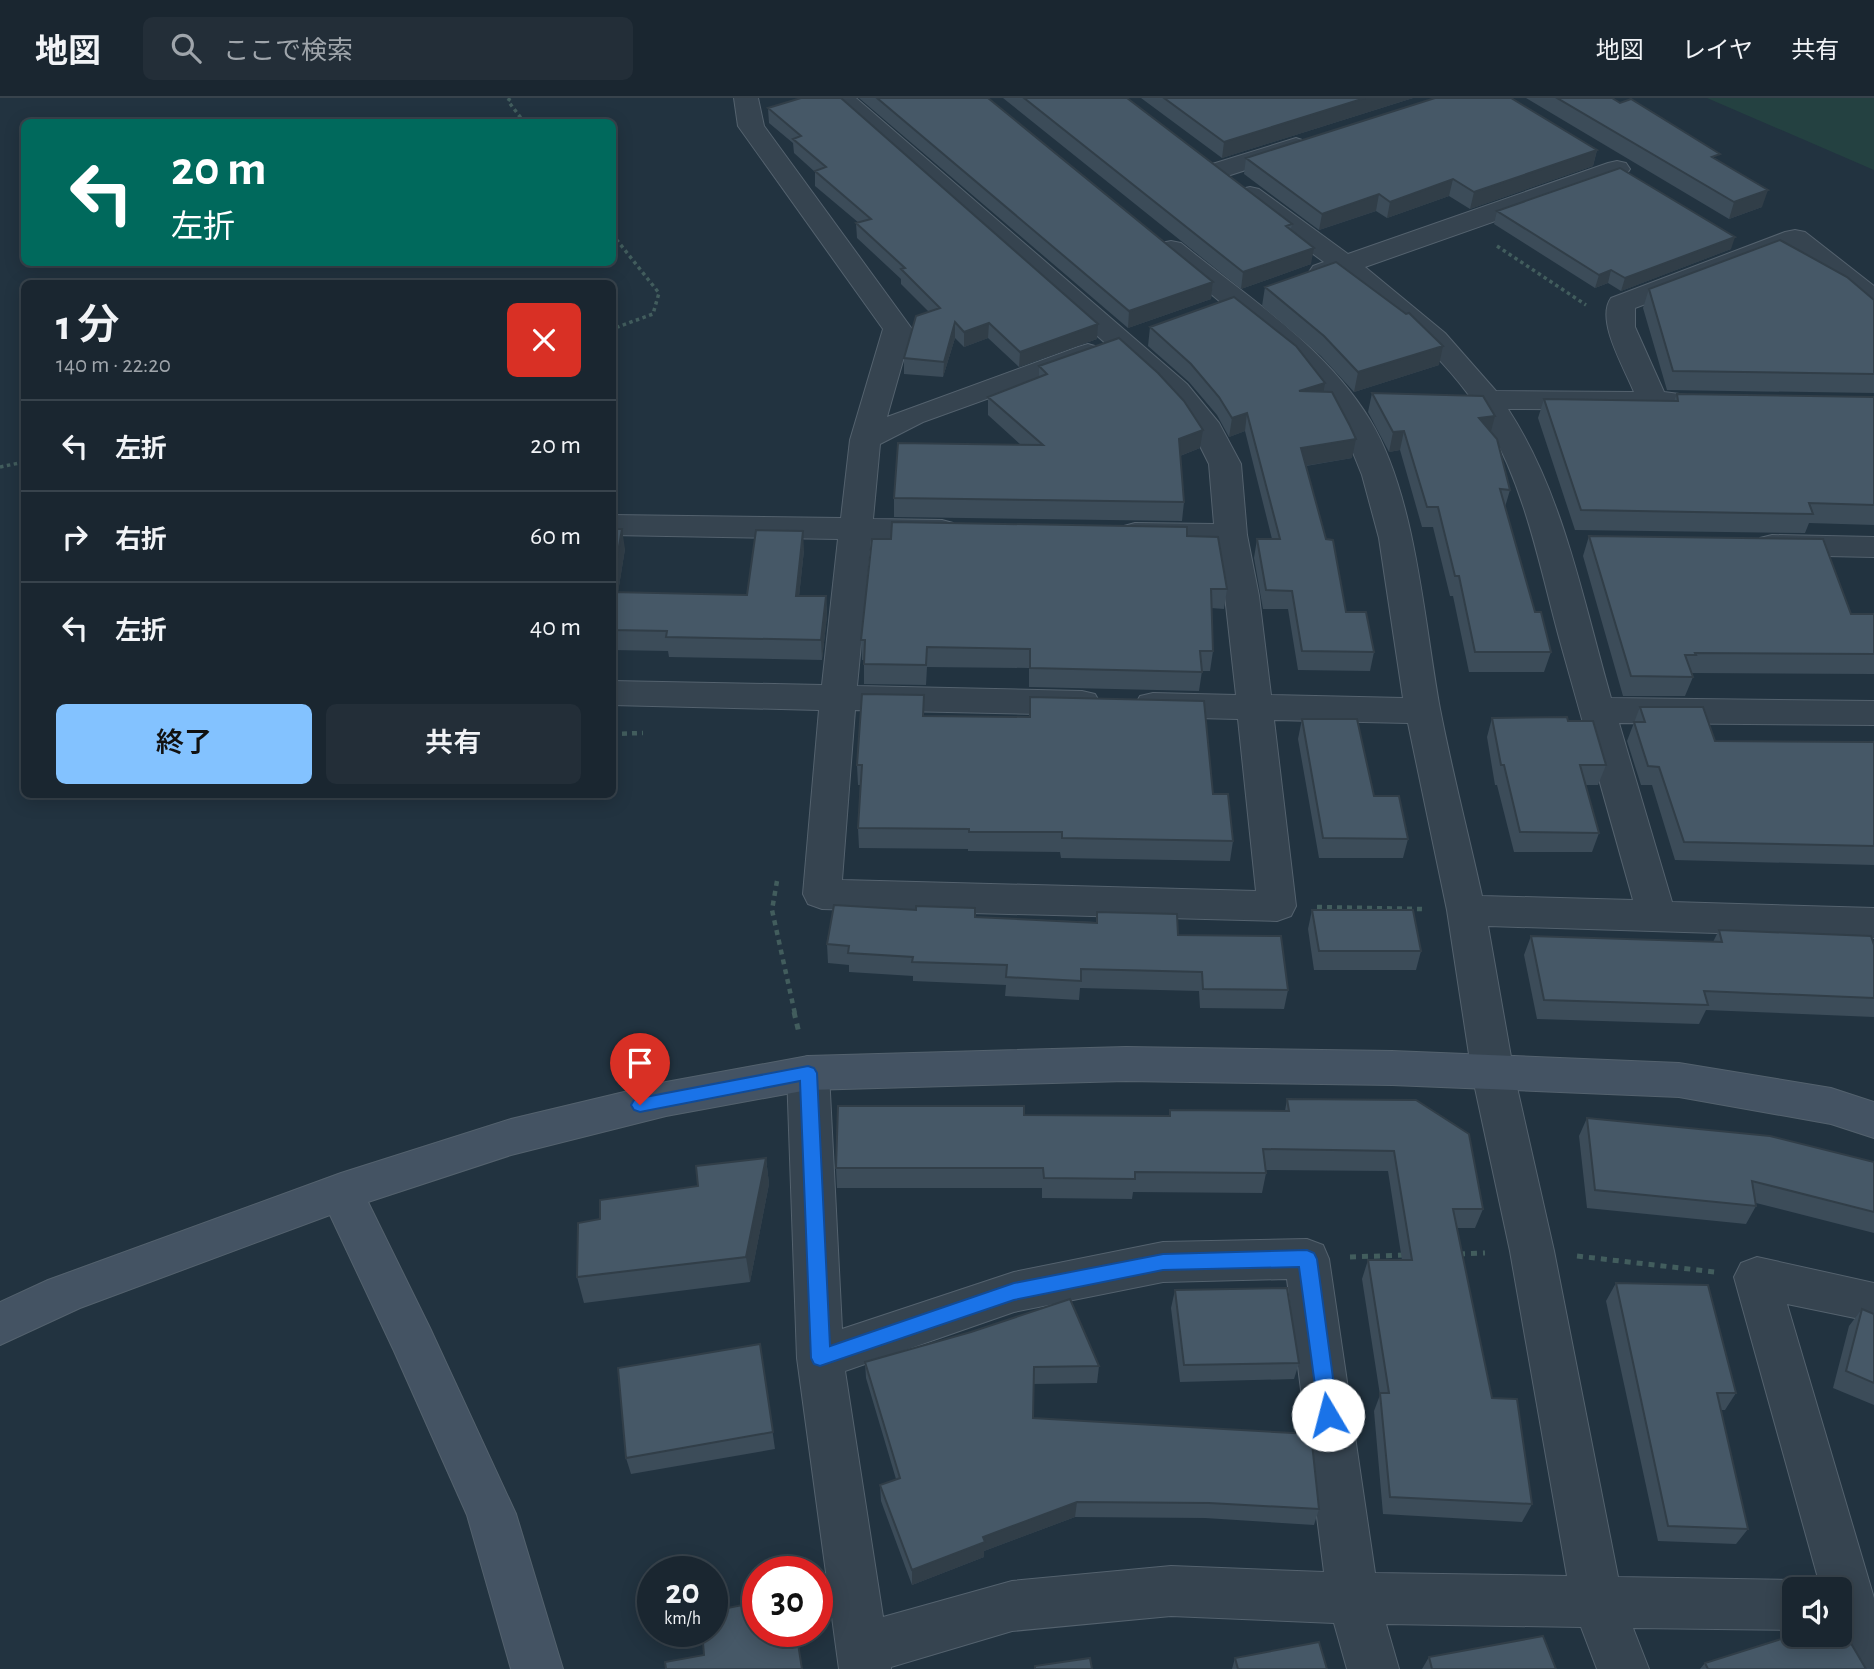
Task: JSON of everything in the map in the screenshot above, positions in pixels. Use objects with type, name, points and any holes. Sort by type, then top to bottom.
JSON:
[{"type":"street","points":[[746,98],[751,126],[898,329],[865,440],[838,696],[822,894],[1277,906],[1242,596],[1231,535],[1225,464],[1204,423],[1134,337],[841,98]]},
{"type":"street","points":[[1320,138],[1207,163],[1399,307],[1439,342],[1487,400],[1523,462],[1563,542],[1597,710],[1657,915]]},
{"type":"street","points":[[1595,155],[1641,183]]},
{"type":"street","points":[[1295,281],[1618,169]]},
{"type":"street","points":[[1152,234],[1312,365],[1356,422],[1378,475],[1395,538],[1423,711],[1466,910],[1493,1074],[1532,1251],[1597,1602],[1623,1669]]},
{"type":"street","points":[[1653,400],[1621,327],[1621,304],[1746,245],[1795,238],[1874,300]]},
{"type":"street","points":[[865,440],[912,416],[1134,337]]},
{"type":"street","points":[[1487,400],[1708,401]]},
{"type":"street","points":[[616,525],[968,531]]},
{"type":"street","points":[[1106,533],[1231,535]]},
{"type":"street","points":[[1739,545],[1874,547]]},
{"type":"street","points":[[616,693],[1423,711]]},
{"type":"street","points":[[1597,710],[1874,713]]},
{"type":"street","points":[[1466,910],[1874,923]]},
{"type":"street","points":[[0,1324],[64,1294],[341,1192],[511,1137],[666,1099],[808,1073],[1126,1064],[1392,1068],[1679,1080],[1830,1106],[1874,1120]]},
{"type":"street","points":[[808,1073],[820,1358],[864,1659],[1012,1606],[1171,1591],[1353,1598],[1782,1605]]},
{"type":"street","points":[[341,1192],[414,1343],[491,1514],[537,1669]]},
{"type":"street","points":[[820,1358],[1014,1292],[1163,1262],[1307,1259],[1353,1598],[1373,1669]]},
{"type":"street","points":[[1837,1577],[1758,1277],[1861,1299],[1874,1305]]},
{"type":"street","points":[[1852,1617],[1874,1653]]},
{"type":"path","points":[[510,98],[508,101],[522,119]]},
{"type":"path","points":[[1465,224],[1621,327]]},
{"type":"path","points":[[616,239],[659,293],[653,314],[616,328]]},
{"type":"path","points":[[0,467],[21,463]]},
{"type":"path","points":[[616,734],[652,732]]},
{"type":"path","points":[[779,871],[772,910],[808,1073]]},
{"type":"path","points":[[1277,906],[1466,910]]},
{"type":"path","points":[[1452,1254],[1532,1251],[1758,1277]]},
{"type":"path","points":[[1307,1259],[1413,1255]]},
{"type":"green space","points":[[1707,98],[1874,98],[1874,170]]},
{"type":"building","points":[[801,98],[841,98],[1098,324],[1020,352],[989,323],[964,332],[955,322],[944,362],[904,358],[916,316],[940,308],[901,269],[905,268],[856,223],[871,219],[815,171],[826,167],[793,139],[801,136],[768,108]]},
{"type":"building","points":[[877,98],[988,98],[1213,282],[1129,311]]},
{"type":"building","points":[[1024,98],[1127,98],[1292,224],[1286,226],[1314,248],[1243,272]]},
{"type":"building","points":[[1164,98],[1365,98],[1224,142]]},
{"type":"building","points":[[1435,98],[1511,98],[1597,150],[1474,192],[1453,179],[1390,202],[1379,194],[1322,214],[1246,158]]},
{"type":"building","points":[[1557,98],[1612,98],[1620,103],[1631,99],[1720,154],[1712,157],[1768,190],[1734,202]]},
{"type":"building","points":[[1620,168],[1735,237],[1625,278],[1611,270],[1599,275],[1497,211]]},
{"type":"building","points":[[1780,240],[1847,277],[1874,300],[1874,374],[1673,371],[1649,289]]},
{"type":"building","points":[[1336,262],[1406,314],[1409,313],[1443,346],[1358,372],[1324,336],[1265,287]]},
{"type":"building","points":[[1234,297],[1296,346],[1325,383],[1299,391],[1332,392],[1356,439],[1301,448],[1326,539],[1333,540],[1346,612],[1366,612],[1374,652],[1302,651],[1292,591],[1266,590],[1257,539],[1280,539],[1247,413],[1232,418],[1219,397],[1191,364],[1150,327]]},
{"type":"building","points":[[1119,338],[1184,401],[1203,430],[1179,439],[1184,502],[894,498],[898,443],[1043,445],[988,397],[1047,374],[1039,366]]},
{"type":"building","points":[[1372,393],[1483,396],[1495,416],[1479,418],[1497,439],[1510,490],[1500,489],[1535,612],[1541,612],[1551,652],[1475,652],[1459,576],[1455,576],[1438,507],[1427,507],[1404,431],[1393,432]]},
{"type":"building","points":[[1677,394],[1874,397],[1874,505],[1809,503],[1813,514],[1581,510],[1544,399],[1678,401]]},
{"type":"building","points":[[892,522],[1187,527],[1187,536],[1218,537],[1227,589],[1211,589],[1213,651],[1200,651],[1202,672],[1030,668],[1030,649],[927,647],[926,665],[864,664],[865,640],[861,640],[872,539],[891,539]]},
{"type":"building","points":[[616,529],[622,529],[616,564]]},
{"type":"building","points":[[756,530],[803,531],[796,596],[826,596],[821,640],[666,637],[667,631],[616,630],[616,592],[747,595]]},
{"type":"building","points":[[1589,536],[1823,539],[1851,614],[1874,614],[1874,654],[1695,653],[1696,655],[1685,655],[1693,677],[1631,676]]},
{"type":"building","points":[[862,694],[924,695],[923,716],[1030,717],[1030,697],[1204,701],[1213,794],[1228,794],[1233,841],[1062,838],[1062,832],[858,828],[862,765],[857,765]]},
{"type":"building","points":[[1640,707],[1703,707],[1715,741],[1874,742],[1874,846],[1684,842],[1659,767],[1648,766],[1634,722],[1645,722]]},
{"type":"building","points":[[1567,717],[1568,721],[1593,721],[1606,765],[1580,765],[1599,833],[1520,832],[1504,765],[1501,765],[1492,718]]},
{"type":"building","points":[[1302,719],[1357,719],[1374,796],[1399,796],[1408,839],[1323,838]]},
{"type":"building","points":[[834,905],[916,910],[916,906],[975,908],[975,917],[1097,923],[1097,912],[1177,914],[1178,935],[1281,936],[1288,990],[1203,989],[1202,972],[1081,969],[1081,981],[1006,977],[1007,965],[912,962],[913,957],[848,953],[849,946],[827,944]]},
{"type":"building","points":[[1312,910],[1413,910],[1421,951],[1319,951]]},
{"type":"building","points":[[1719,930],[1871,936],[1874,945],[1874,998],[1704,991],[1708,1005],[1544,1000],[1531,936],[1722,942]]},
{"type":"building","points":[[1287,1099],[1416,1100],[1469,1134],[1483,1209],[1453,1209],[1492,1398],[1517,1399],[1532,1504],[1390,1497],[1380,1393],[1389,1393],[1368,1260],[1412,1260],[1394,1151],[1263,1149],[1266,1173],[1135,1172],[1135,1179],[1044,1178],[1043,1168],[836,1168],[838,1106],[1024,1106],[1024,1115],[1170,1116],[1170,1110],[1289,1111]]},
{"type":"building","points":[[1587,1118],[1770,1136],[1874,1162],[1874,1212],[1752,1181],[1756,1206],[1595,1190]]},
{"type":"building","points":[[766,1158],[746,1257],[577,1277],[578,1223],[600,1219],[600,1200],[698,1186],[696,1166]]},
{"type":"building","points":[[1616,1283],[1708,1285],[1736,1393],[1717,1393],[1748,1529],[1668,1526]]},
{"type":"building","points":[[1287,1288],[1299,1363],[1184,1365],[1175,1290]]},
{"type":"building","points":[[1070,1299],[1099,1366],[1034,1367],[1033,1418],[1311,1434],[1319,1509],[1209,1503],[1077,1502],[983,1537],[985,1542],[912,1570],[880,1485],[900,1478],[865,1362],[971,1332]]},
{"type":"building","points":[[1862,1309],[1874,1314],[1874,1383],[1846,1371]]},
{"type":"building","points":[[760,1344],[773,1432],[626,1458],[618,1368]]},
{"type":"building","points":[[742,1605],[742,1647],[799,1647],[802,1669],[666,1669],[665,1662],[704,1655],[703,1647],[728,1647],[728,1608]]},
{"type":"building","points":[[1543,1636],[1556,1669],[1432,1669],[1429,1657]]},
{"type":"building","points":[[1782,1639],[1782,1647],[1852,1645],[1866,1669],[1708,1669],[1705,1663]]},
{"type":"building","points":[[1319,1642],[1327,1669],[1238,1669],[1235,1658]]},
{"type":"building","points":[[1090,1658],[1092,1669],[1035,1669],[1035,1666]]},
{"type":"route","points":[[640,1105],[808,1073],[820,1358],[1014,1292],[1163,1262],[1307,1259],[1328,1415]]}]
